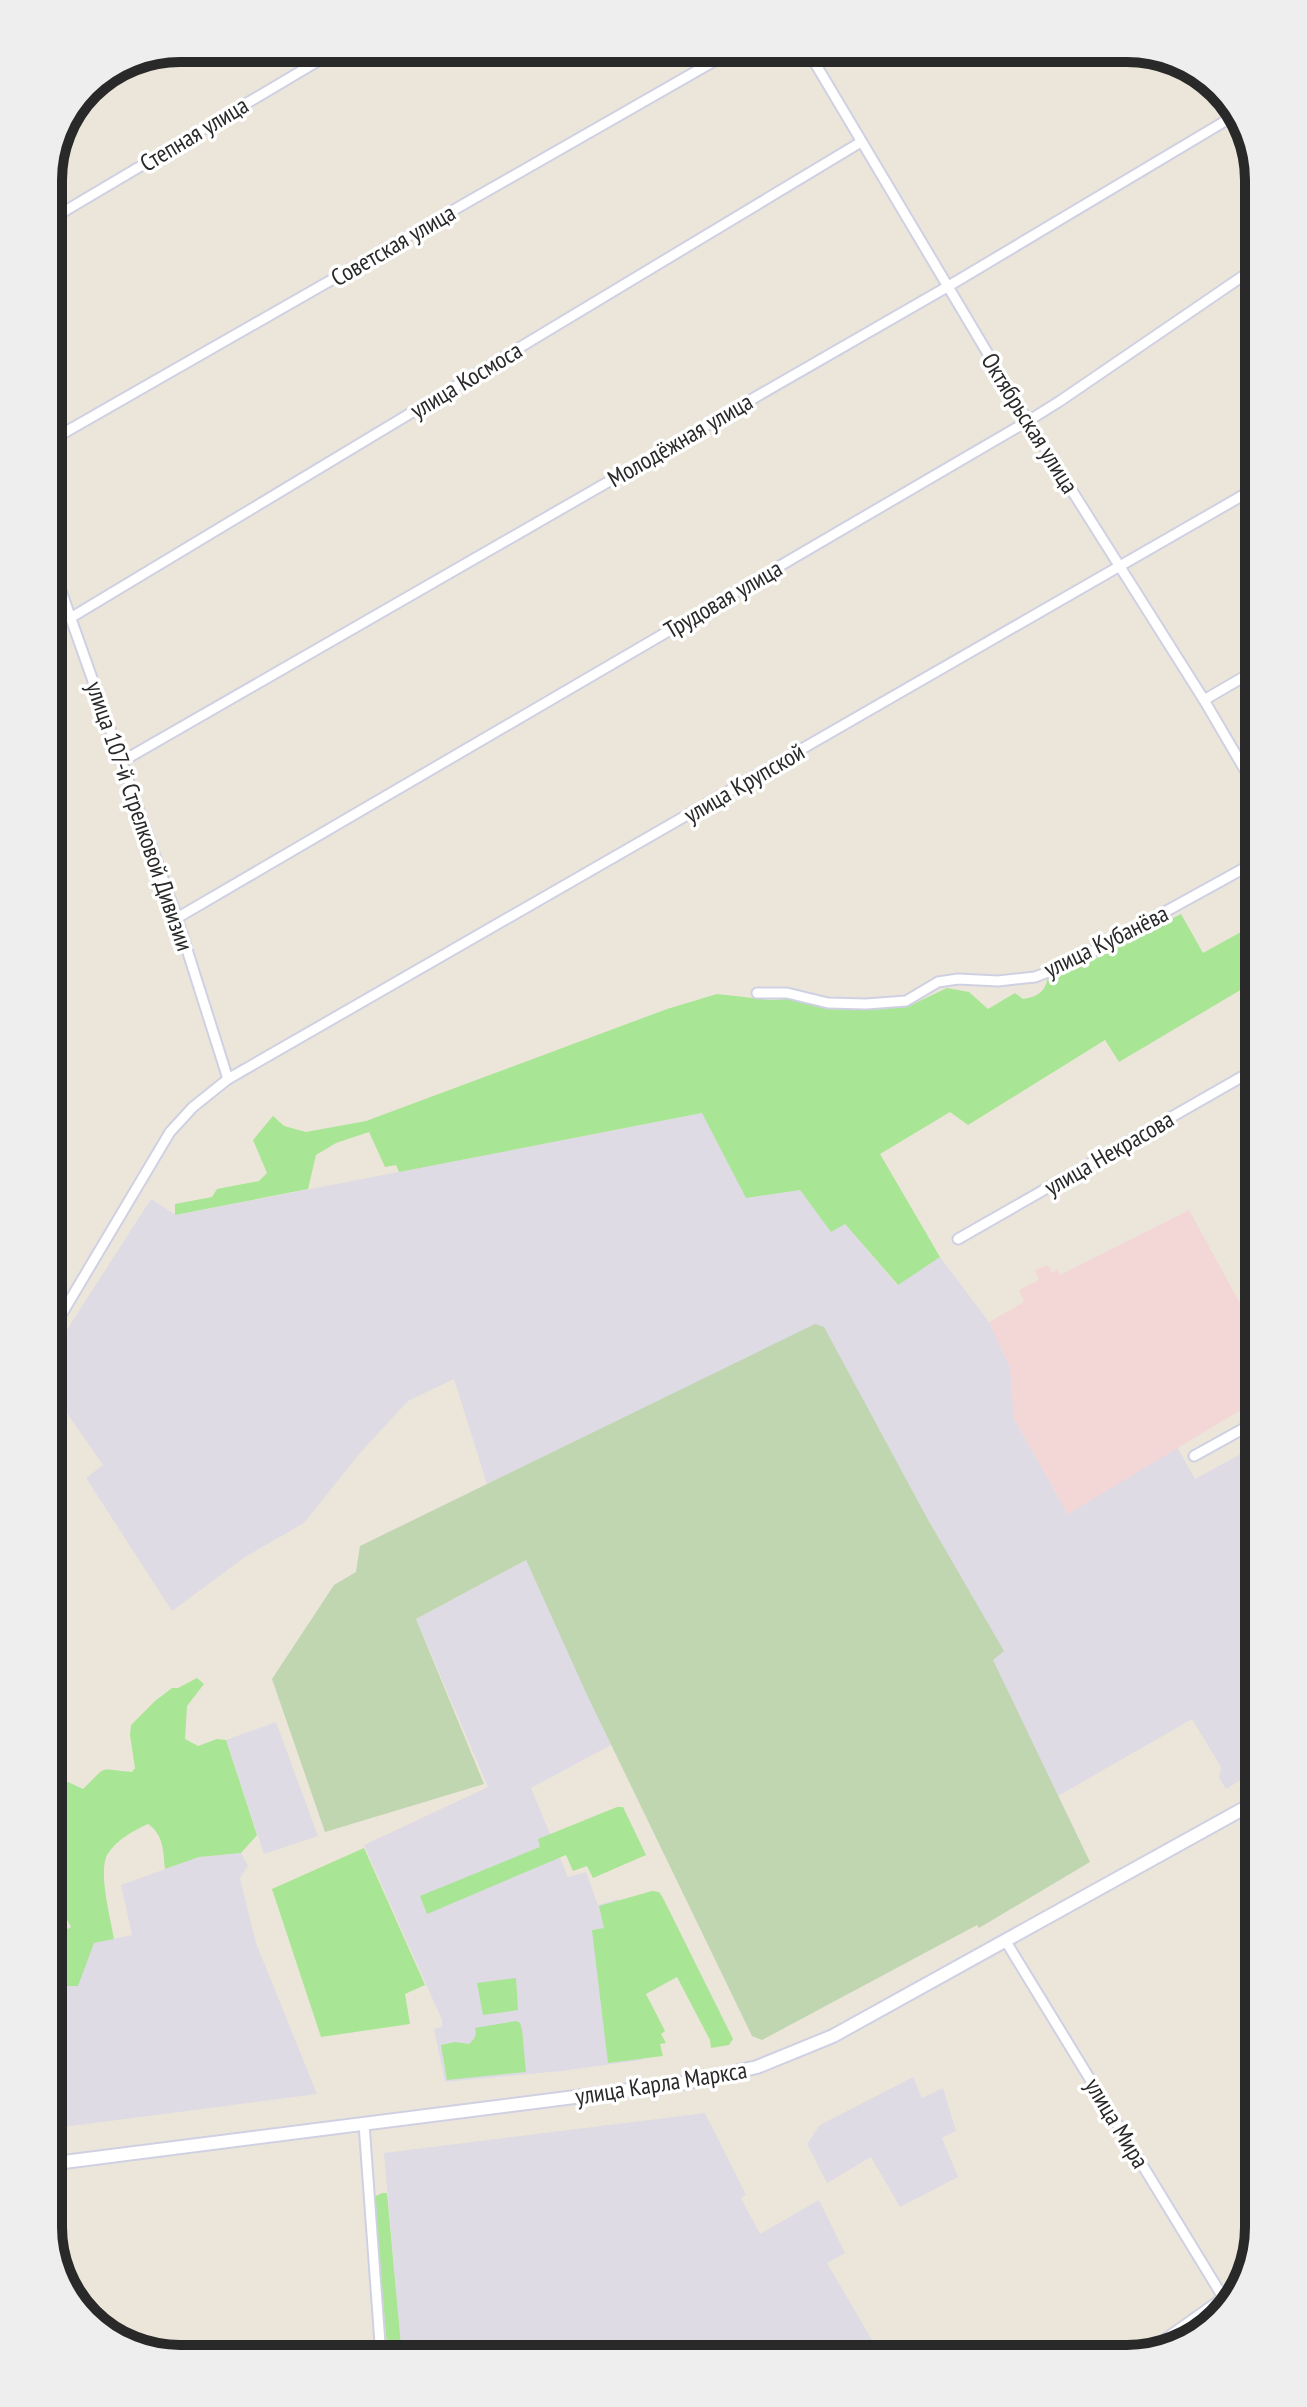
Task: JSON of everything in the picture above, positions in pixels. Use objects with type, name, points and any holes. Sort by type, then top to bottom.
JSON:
[{"type":"main road","name":"улица Карла Маркса","points":[[62,2162],[685,2083],[757,2067],[833,2036],[1245,1809]]},
{"type":"street","name":"Степная улица","points":[[62,213],[316,62]]},
{"type":"street","name":"Советская улица","points":[[62,434],[713,62]]},
{"type":"street","name":"Октябрьская улица","points":[[814,62],[1028,421],[1245,770]]},
{"type":"street","name":"Молодёжная улица","points":[[121,762],[947,287],[1228,119]]},
{"type":"street","name":"улица Космоса","points":[[72,617],[861,142]]},
{"type":"street","name":"Трудовая улица","points":[[177,918],[1028,421],[1245,275]]},
{"type":"street","name":"улица Крупской","points":[[62,1313],[170,1132],[193,1107],[228,1079],[1245,494]]},
{"type":"street","name":"улица 107-й Стрелковой Дивизии","points":[[62,591],[177,918],[228,1079]]},
{"type":"street","points":[[1204,700],[1245,676]]},
{"type":"street","name":"улица Кубанёва","points":[[757,993],[787,993],[828,1003],[866,1004],[906,1001],[938,982],[1035,977],[1074,962],[1245,868]]},
{"type":"street","name":"улица Некрасова","points":[[958,1239],[1245,1075]]},
{"type":"street","points":[[1194,1456],[1245,1428]]},
{"type":"street","name":"улица Мира","points":[[1005,1940],[1222,2296]]},
{"type":"street","points":[[364,2124],[380,2345]]},
{"type":"street","points":[[1171,2336],[1206,2315]]},
{"type":"shaded area","points":[[703,1113],[746,1198],[800,1190],[831,1232],[844,1223],[897,1285],[940,1257],[989,1322],[1010,1367],[1014,1419],[1068,1514],[1177,1447],[1195,1479],[1245,1452],[1245,1777],[1226,1789],[1219,1778],[1221,1767],[1192,1719],[1058,1796],[992,1660],[1003,1651],[823,1327],[815,1325],[487,1484],[454,1379],[408,1401],[360,1453],[304,1523],[245,1557],[172,1611],[86,1478],[103,1465],[62,1406],[62,1337],[151,1199],[176,1215]]},
{"type":"shaded area","points":[[1189,1210],[1245,1312],[1245,1407],[1068,1514],[1014,1419],[1010,1367],[989,1322],[1024,1302],[1019,1290],[1039,1280],[1035,1270],[1048,1265],[1052,1273],[1057,1270],[1060,1275]]},
{"type":"shaded area","points":[[526,1560],[611,1745],[531,1788],[568,1877],[586,1872],[598,1905],[618,1899],[642,2060],[445,2082],[434,2029],[442,2027],[442,2020],[364,1845],[488,1787],[416,1619]]},
{"type":"shaded area","points":[[276,1722],[318,1836],[264,1854],[226,1740]]},
{"type":"shaded area","points":[[241,1853],[248,1866],[240,1878],[256,1943],[317,2094],[62,2127],[62,1967],[94,1943],[132,1935],[121,1885],[199,1857]]},
{"type":"shaded area","points":[[913,2077],[922,2098],[943,2088],[956,2131],[942,2138],[958,2177],[900,2207],[871,2157],[827,2183],[807,2144],[820,2125]]},
{"type":"shaded area","points":[[705,2113],[746,2195],[741,2198],[760,2234],[819,2200],[845,2253],[827,2263],[875,2345],[401,2345],[384,2153]]},
{"type":"green space","points":[[1181,914],[1203,953],[1245,930],[1245,987],[1119,1062],[1105,1040],[968,1125],[950,1112],[880,1154],[940,1257],[898,1285],[845,1224],[831,1232],[800,1190],[746,1198],[702,1113],[399,1172],[396,1165],[385,1167],[369,1132],[336,1143],[316,1155],[308,1189],[175,1215],[175,1204],[212,1197],[217,1189],[259,1181],[267,1173],[253,1140],[273,1116],[284,1126],[306,1132],[366,1121],[667,1009],[717,994],[787,999],[826,1007],[866,1010],[909,1006],[947,988],[969,992],[988,1009],[1015,993],[1023,999],[1037,995],[1043,990],[1048,976],[1076,969]]},
{"type":"green space","points":[[815,1324],[824,1327],[927,1518],[1004,1651],[993,1660],[1090,1862],[979,1928],[977,1925],[762,2040],[752,2036],[588,1697],[526,1560],[416,1619],[484,1784],[325,1832],[272,1679],[334,1585],[356,1572],[360,1546]]},
{"type":"green space","points":[[197,1678],[204,1684],[187,1706],[185,1739],[198,1746],[217,1739],[226,1740],[257,1835],[241,1853],[199,1857],[165,1869],[160,1838],[148,1824],[120,1841],[107,1855],[104,1873],[114,1939],[94,1943],[78,1986],[65,1986],[62,1980],[62,1932],[71,1927],[62,1914],[62,1785],[68,1782],[83,1789],[104,1770],[132,1772],[135,1768],[131,1725],[155,1701],[172,1688]]},
{"type":"green space","points":[[623,1807],[646,1855],[593,1878],[587,1866],[573,1871],[566,1855],[427,1914],[420,1896],[540,1847],[538,1839]]},
{"type":"green space","points":[[364,1848],[425,1985],[405,1994],[410,2024],[321,2037],[272,1889]]},
{"type":"green space","points":[[652,1891],[659,1892],[663,1898],[733,2039],[729,2045],[711,2048],[710,2040],[677,1977],[646,1994],[665,2031],[661,2034],[666,2043],[660,2044],[663,2056],[608,2063],[592,1930],[604,1928],[599,1906]]},
{"type":"green space","points":[[516,1978],[518,2010],[483,2015],[477,1983]]},
{"type":"green space","points":[[516,2021],[522,2030],[526,2072],[447,2080],[441,2045],[455,2042],[469,2044],[475,2037],[475,2028]]},
{"type":"green space","points":[[387,2193],[401,2345],[387,2345],[374,2197]]}]
